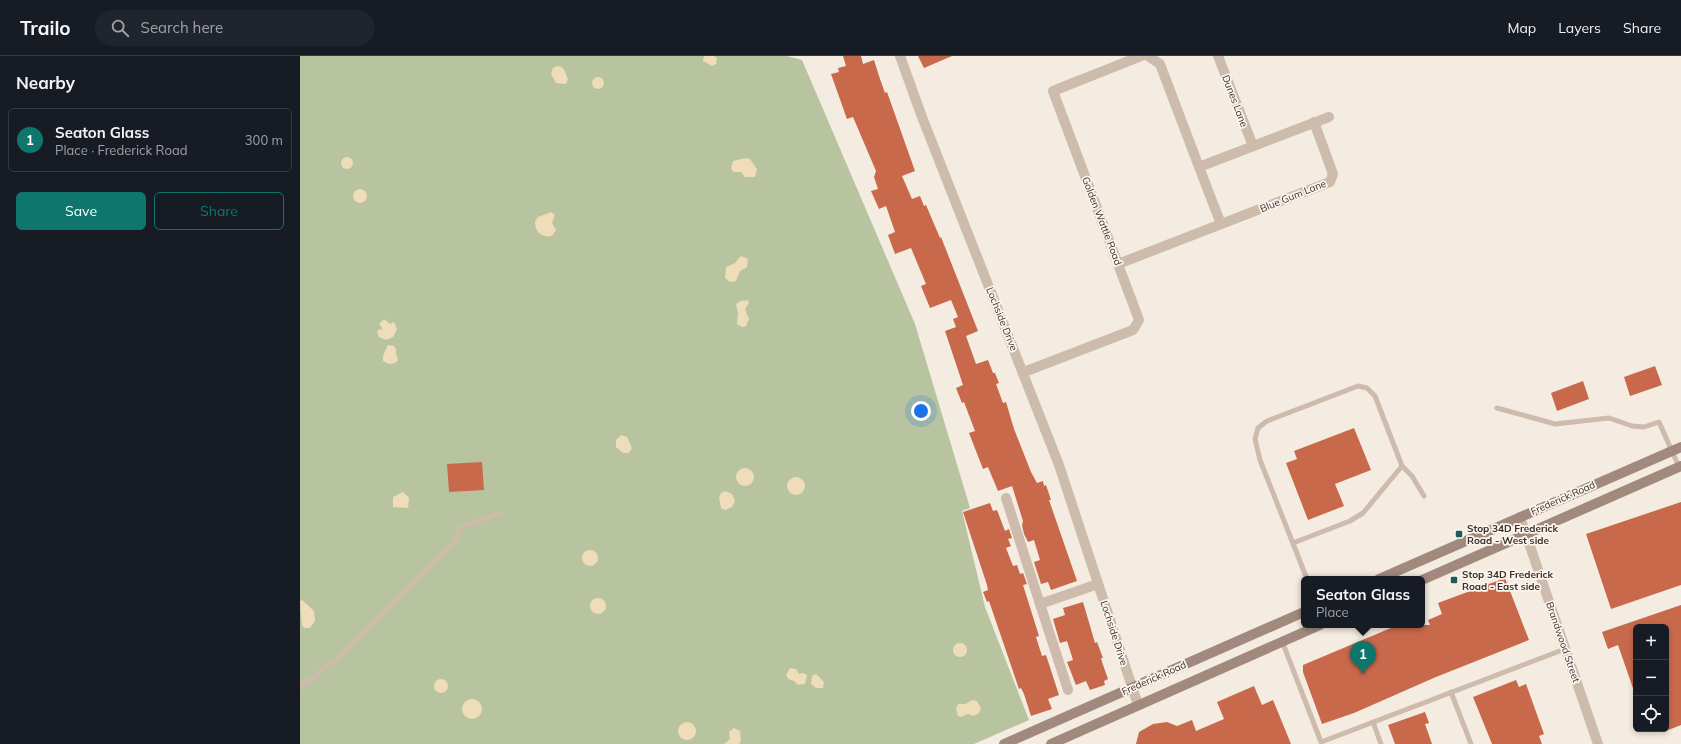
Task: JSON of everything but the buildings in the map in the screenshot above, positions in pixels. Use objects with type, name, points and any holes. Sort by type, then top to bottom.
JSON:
[{"type":"main road","name":"Frederick Road","points":[[1386,576],[1677,449]]},
{"type":"main road","name":"Frederick Road","points":[[1425,579],[1680,467]]},
{"type":"main road","name":"Frederick Road","points":[[1008,743],[1301,613]]},
{"type":"main road","name":"Frederick Road","points":[[1051,744],[1313,628]]},
{"type":"street","name":"Lochside Drive","points":[[900,56],[922,116],[1024,372],[1059,465],[1138,705]]},
{"type":"street","name":"Golden Wattle Road","points":[[1024,372],[1132,330],[1139,320],[1053,90],[1141,56]]},
{"type":"street","points":[[1148,56],[1160,64],[1221,224]]},
{"type":"street","name":"Dunes Lane","points":[[1218,56],[1253,146]]},
{"type":"street","points":[[1199,167],[1329,117]]},
{"type":"street","name":"Blue Gum Lane","points":[[1118,264],[1330,182],[1333,174],[1314,122]]},
{"type":"street","points":[[1006,498],[1068,690]]},
{"type":"street","name":"Brandwood Street","points":[[1520,517],[1598,744]]},
{"type":"street","points":[[1040,604],[1098,584]]},
{"type":"lane","points":[[1306,576],[1260,460],[1255,439],[1258,428],[1267,421],[1358,386],[1367,388],[1375,396],[1402,466],[1416,481],[1424,496]]},
{"type":"lane","points":[[1497,408],[1555,424],[1609,418],[1632,426],[1644,427],[1659,422],[1677,449],[1680,467]]},
{"type":"lane","points":[[1292,544],[1350,521],[1363,514],[1402,466]]},
{"type":"lane","points":[[300,688],[341,654],[433,563],[455,541],[460,528],[498,513]]},
{"type":"lane","points":[[1282,642],[1321,742],[1565,649]]},
{"type":"lane","points":[[1451,692],[1470,744]]},
{"type":"lane","points":[[1373,722],[1381,744]]},
{"type":"green space","points":[[300,56],[787,56],[802,60],[915,324],[970,508],[962,511],[985,607],[1029,720],[974,744],[300,744]]},
{"type":"sand","points":[[704,56],[714,56],[717,58],[716,64],[712,66],[703,61]]},
{"type":"sand","points":[[557,66],[562,67],[564,70],[568,79],[566,84],[556,83],[551,74],[553,68]]},
{"type":"sand","points":[[600,77],[603,78],[603,88],[596,89],[593,88],[592,81],[593,78]]},
{"type":"sand","points":[[345,157],[349,157],[353,163],[349,169],[345,169],[341,165],[341,161]]},
{"type":"sand","points":[[746,158],[750,159],[757,169],[755,177],[745,177],[741,172],[734,172],[731,169],[733,161]]},
{"type":"sand","points":[[357,189],[363,189],[367,193],[367,199],[363,203],[357,203],[353,199],[353,193]]},
{"type":"sand","points":[[551,212],[555,215],[552,223],[556,230],[552,236],[545,236],[540,234],[536,229],[535,222],[538,217]]},
{"type":"sand","points":[[741,256],[748,259],[747,267],[740,271],[736,281],[730,282],[725,278],[726,267],[735,263]]},
{"type":"sand","points":[[748,300],[749,303],[745,309],[749,319],[746,326],[742,327],[737,324],[738,313],[736,304],[741,301]]},
{"type":"sand","points":[[384,319],[390,324],[394,322],[397,329],[393,337],[386,340],[379,337],[377,332],[378,330],[383,329],[379,324]]},
{"type":"sand","points":[[388,345],[394,346],[396,349],[398,360],[395,363],[389,364],[383,361],[383,356]]},
{"type":"sand","points":[[621,435],[627,437],[632,448],[629,453],[623,453],[616,447],[616,440]]},
{"type":"sand","points":[[745,468],[751,471],[754,477],[751,483],[745,486],[739,483],[736,477],[739,471]]},
{"type":"sand","points":[[792,477],[800,477],[805,482],[803,493],[800,495],[792,495],[787,490],[787,482]]},
{"type":"sand","points":[[725,491],[732,494],[735,501],[732,507],[725,510],[721,508],[719,498],[721,493]]},
{"type":"sand","points":[[403,492],[409,498],[408,508],[393,507],[393,497]]},
{"type":"sand","points":[[590,550],[596,552],[598,558],[596,564],[590,566],[584,564],[582,558],[584,552]]},
{"type":"sand","points":[[595,598],[601,598],[606,603],[604,612],[601,614],[595,614],[590,609],[590,603]]},
{"type":"sand","points":[[302,600],[314,611],[315,621],[310,628],[304,628],[302,625],[300,601]]},
{"type":"sand","points":[[960,643],[965,645],[967,650],[965,655],[960,657],[955,655],[953,650],[955,645]]},
{"type":"sand","points":[[790,668],[796,669],[799,674],[803,673],[807,675],[805,684],[798,685],[794,681],[788,679],[786,675]]},
{"type":"sand","points":[[816,674],[824,682],[823,688],[816,688],[811,684],[812,676]]},
{"type":"sand","points":[[438,679],[444,679],[448,683],[448,689],[444,693],[438,693],[434,689],[434,683]]},
{"type":"sand","points":[[472,699],[479,702],[482,709],[479,716],[472,719],[465,716],[462,709],[465,702]]},
{"type":"sand","points":[[973,700],[981,707],[978,714],[973,716],[968,714],[961,717],[958,716],[956,709],[958,704],[965,704]]},
{"type":"sand","points":[[687,722],[693,725],[696,731],[693,737],[687,740],[681,737],[678,731],[681,725]]},
{"type":"sand","points":[[734,728],[740,731],[741,741],[739,744],[724,744],[730,739],[729,732]]},
{"type":"place","name":"Stop 34D Frederick Road - West side","points":[[1459,534]]},
{"type":"place","name":"Stop 34D Frederick Road - East side","points":[[1454,580]]},
{"type":"place","name":"Seaton Glass","points":[[1363,674]]}]
